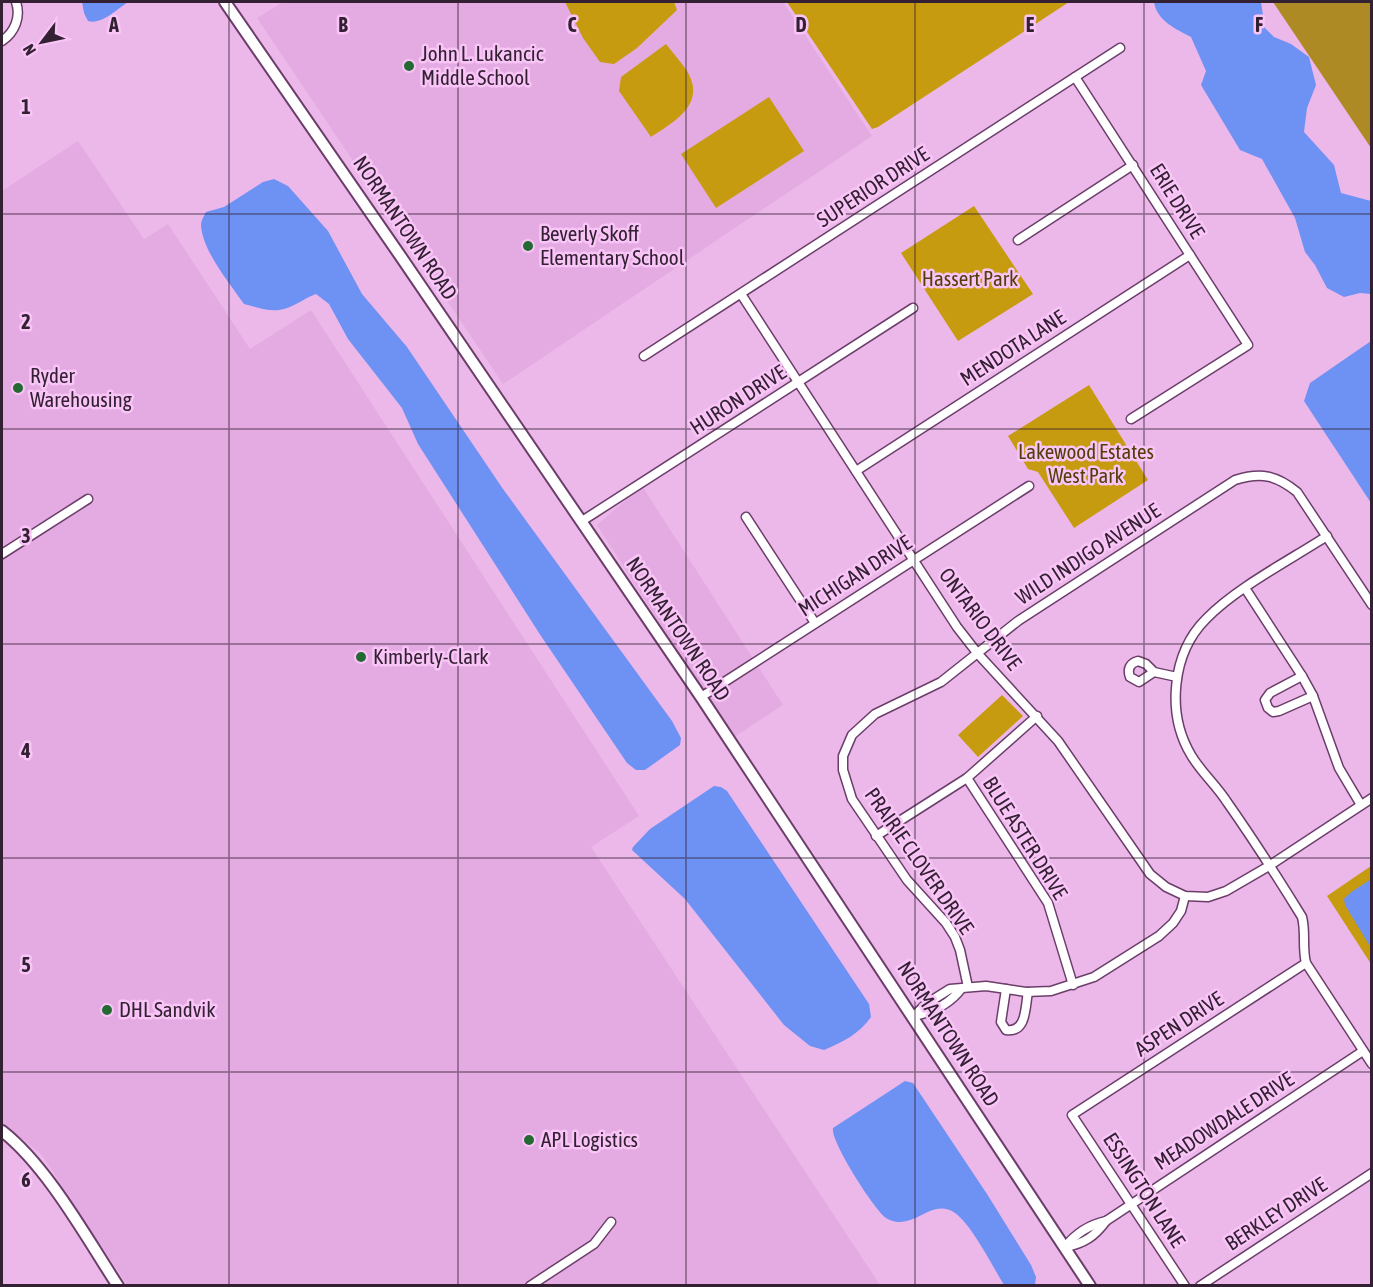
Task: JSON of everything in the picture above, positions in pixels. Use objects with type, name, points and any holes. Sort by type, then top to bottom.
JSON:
[{"type":"street","points":[[2,41],[17,22],[19,12],[16,2]]},
{"type":"street","name":"NORMANTOWN ROAD","points":[[225,2],[582,521],[914,1016],[1090,1286]]},
{"type":"street","name":"SUPERIOR DRIVE","points":[[644,356],[1120,48]]},
{"type":"street","name":"ERIE DRIVE","points":[[1075,77],[1248,345],[1131,419]]},
{"type":"street","points":[[1018,240],[1133,165]]},
{"type":"street","name":"MENDOTA LANE","points":[[856,471],[1190,255]]},
{"type":"street","name":"ONTARIO DRIVE","points":[[741,294],[957,627],[978,654],[1059,741],[1150,874],[1166,887],[1185,896]]},
{"type":"street","name":"HURON DRIVE","points":[[582,521],[913,308]]},
{"type":"street","name":"WILD INDIGO AVENUE","points":[[843,756],[852,735],[875,714],[941,682],[1018,621],[1235,480],[1250,475],[1269,476],[1284,482],[1297,492],[1371,605]]},
{"type":"street","name":"MICHIGAN DRIVE","points":[[700,697],[1029,486]]},
{"type":"street","points":[[2,554],[88,499]]},
{"type":"street","points":[[746,517],[815,623]]},
{"type":"street","points":[[1327,536],[1222,603],[1192,635],[1177,678],[1177,712],[1181,732],[1197,766],[1226,800],[1302,917],[1305,928],[1303,952],[1306,963],[1371,1064]]},
{"type":"street","points":[[1245,588],[1313,696],[1339,768],[1361,805]]},
{"type":"street","points":[[1154,672],[1177,678]]},
{"type":"street","points":[[1302,676],[1270,693],[1265,700],[1268,708],[1274,712],[1279,711],[1313,696]]},
{"type":"street","points":[[876,836],[967,778],[1036,716]]},
{"type":"street","name":"PRAIRIE CLOVER DRIVE","points":[[843,756],[843,770],[849,791],[876,836],[907,880],[950,930],[960,951],[965,988]]},
{"type":"street","name":"BLUE ASTER DRIVE","points":[[967,778],[1048,903],[1073,985]]},
{"type":"street","points":[[914,1016],[926,1004],[950,989],[1051,991],[1094,977],[1158,936],[1173,923],[1185,896],[1208,897],[1226,891],[1269,866],[1371,798]]},
{"type":"street","name":"ASPEN DRIVE","points":[[1072,1115],[1306,963]]},
{"type":"street","points":[[1006,989],[1001,1022],[1006,1030],[1012,1031],[1017,1030],[1023,1023],[1028,992]]},
{"type":"street","name":"MEADOWDALE DRIVE","points":[[1065,1247],[1079,1245],[1097,1233],[1106,1221],[1363,1051]]},
{"type":"street","name":"ESSINGTON LANE","points":[[1072,1115],[1185,1286]]},
{"type":"street","points":[[2,1131],[40,1170],[118,1286]]},
{"type":"street","name":"BERKLEY DRIVE","points":[[1200,1286],[1371,1173]]},
{"type":"street","points":[[530,1286],[594,1244],[611,1222]]},
{"type":"shaded area","points":[[283,2],[783,2],[872,136],[503,384],[257,18]]},
{"type":"shaded area","points":[[1273,2],[1371,2],[1371,148]]},
{"type":"shaded area","points":[[78,141],[144,239],[168,224],[250,349],[311,310],[639,816],[591,847],[880,1285],[127,1285],[42,1155],[2,1122],[2,191]]},
{"type":"shaded area","points":[[642,486],[783,705],[733,738],[597,525]]},
{"type":"green space","points":[[565,2],[674,2],[677,10],[637,48],[614,64],[600,62],[583,38]]},
{"type":"green space","points":[[787,2],[1069,2],[872,129]]},
{"type":"green space","points":[[666,44],[687,71],[693,93],[685,111],[651,137],[619,91],[621,77]]},
{"type":"green space","points":[[769,97],[804,151],[716,208],[681,154]]},
{"type":"green space","name":"Hassert Park","points":[[974,206],[1033,294],[958,341],[901,253]]},
{"type":"green space","name":"Lakewood Estates West Park","points":[[1089,385],[1148,480],[1074,528],[1038,472],[1028,469],[1008,436]]},
{"type":"green space","points":[[1002,695],[1023,716],[978,757],[958,735]]},
{"type":"green space","points":[[1371,866],[1371,964],[1327,896]]},
{"type":"water","points":[[82,2],[128,2],[104,19],[93,22],[88,21]]},
{"type":"water","points":[[1154,2],[1261,2],[1265,28],[1274,37],[1291,44],[1309,57],[1316,85],[1307,108],[1304,132],[1334,165],[1341,193],[1371,201],[1371,294],[1360,293],[1344,297],[1327,288],[1305,252],[1295,218],[1262,159],[1240,150],[1201,85],[1206,71],[1191,37],[1163,19]]},
{"type":"water","points":[[274,179],[288,186],[328,231],[362,294],[407,347],[503,489],[672,721],[681,738],[680,745],[645,770],[636,770],[627,763],[541,636],[418,444],[402,408],[348,339],[329,304],[316,294],[279,310],[244,304],[211,256],[201,223],[206,212],[224,207],[263,182]]},
{"type":"water","points":[[1371,341],[1371,503],[1304,401],[1310,383]]},
{"type":"water","points":[[714,786],[727,791],[869,1004],[871,1017],[866,1023],[850,1037],[831,1047],[824,1050],[810,1046],[784,1025],[685,899],[632,850],[650,829]]},
{"type":"water","points":[[1371,879],[1371,948],[1345,905],[1344,899]]},
{"type":"water","points":[[905,1081],[913,1083],[987,1194],[1031,1265],[1036,1277],[1035,1285],[1004,1285],[982,1247],[962,1219],[947,1209],[933,1210],[906,1221],[896,1222],[886,1218],[872,1202],[854,1174],[838,1146],[833,1128]]},
{"type":"place","name":"John L. Lukancic Middle School","points":[[409,66]]},
{"type":"place","name":"Beverly Skoff Elementary School","points":[[528,246]]},
{"type":"place","name":"Ryder Warehousing","points":[[18,388]]},
{"type":"place","name":"Kimberly-Clark","points":[[361,657]]},
{"type":"place","name":"DHL Sandvik","points":[[107,1010]]},
{"type":"place","name":"APL Logistics","points":[[529,1140]]}]
